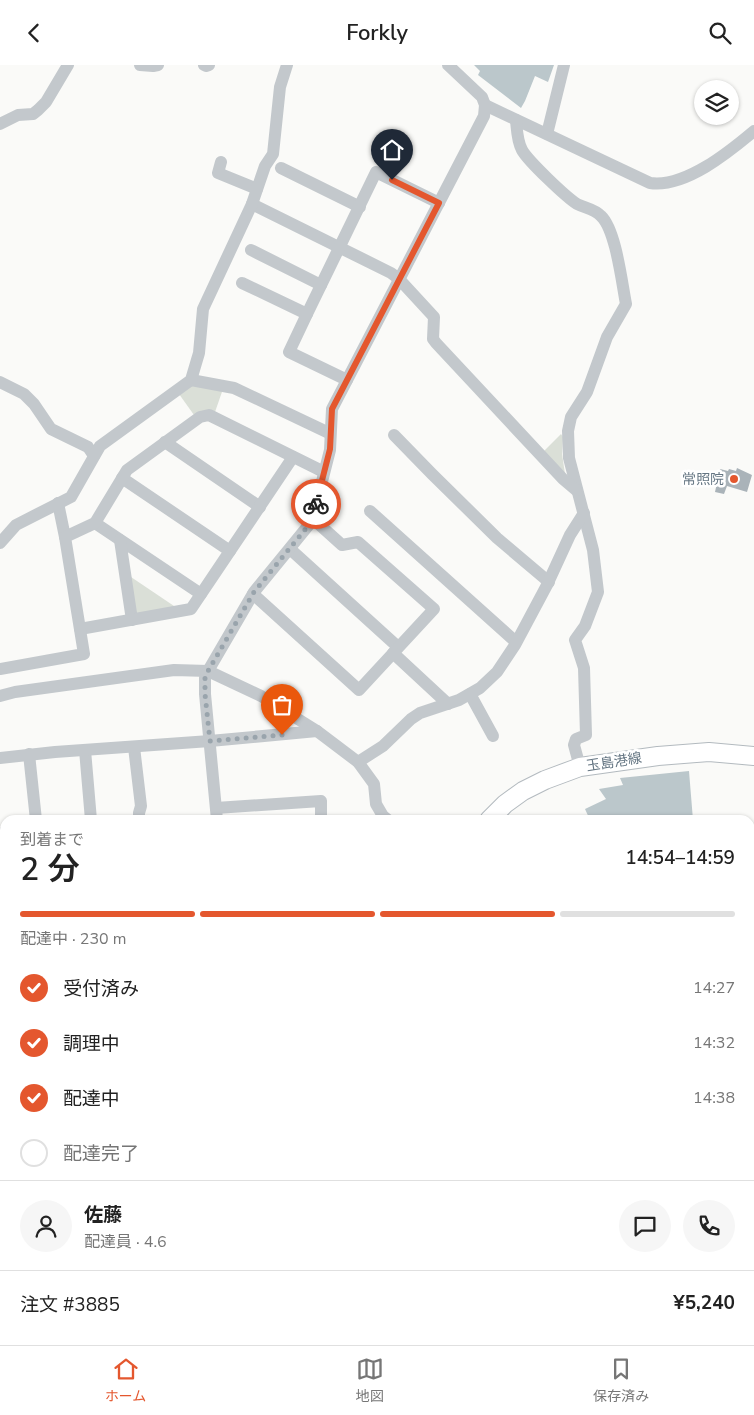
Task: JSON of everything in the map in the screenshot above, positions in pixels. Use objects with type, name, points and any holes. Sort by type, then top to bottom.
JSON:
[{"type":"main road","name":"玉島港線","points":[[494,815],[523,791],[580,767],[658,755],[709,752],[754,756]]},
{"type":"street","points":[[0,124],[18,115],[33,114],[38,110],[46,102],[68,65]]},
{"type":"street","points":[[140,65],[152,67],[158,65]]},
{"type":"street","points":[[204,65],[209,65]]},
{"type":"street","points":[[0,543],[16,525],[71,497],[100,446],[191,380],[199,353],[203,309],[252,204],[265,166],[273,154],[280,87],[287,65]]},
{"type":"street","points":[[321,815],[321,801],[217,814],[205,678],[253,594],[312,521],[330,449],[329,433],[332,409],[484,116],[485,105],[482,97],[448,65]]},
{"type":"street","points":[[546,134],[564,65]]},
{"type":"street","points":[[485,105],[650,183],[661,184],[689,175],[708,166],[754,131]]},
{"type":"street","points":[[516,120],[522,151],[544,174],[578,204],[601,215],[607,224],[615,247],[626,305],[607,337],[586,392],[571,417],[568,431],[568,445],[576,489],[584,513],[592,550],[598,592],[585,625],[575,640],[584,668],[585,693],[586,735],[576,739],[574,745],[580,767]]},
{"type":"street","points":[[222,162],[218,173],[257,189]]},
{"type":"street","points":[[281,169],[360,207]]},
{"type":"street","points":[[346,380],[289,352],[376,172],[439,203]]},
{"type":"street","points":[[252,204],[391,273],[399,279],[434,317],[433,339],[436,343],[563,479],[576,489]]},
{"type":"street","points":[[251,250],[321,285]]},
{"type":"street","points":[[242,283],[307,314]]},
{"type":"street","points":[[191,380],[234,388],[329,433]]},
{"type":"street","points":[[0,382],[24,394],[34,404],[51,429],[88,447],[94,456]]},
{"type":"street","points":[[65,537],[95,523],[126,470],[200,417],[209,415],[324,472]]},
{"type":"street","points":[[394,435],[497,538],[549,582]]},
{"type":"street","points":[[165,442],[260,507]]},
{"type":"street","points":[[80,629],[191,609],[293,457]]},
{"type":"street","points":[[122,478],[230,551]]},
{"type":"street","points":[[0,669],[84,654],[58,503]]},
{"type":"street","points":[[370,511],[516,642]]},
{"type":"street","points":[[358,762],[383,746],[411,719],[420,713],[448,704],[470,694],[497,673],[549,582],[570,535],[584,513]]},
{"type":"street","points":[[253,594],[359,690],[434,609],[358,542],[342,545],[312,518]]},
{"type":"street","points":[[95,523],[201,594]]},
{"type":"street","points":[[120,540],[132,620]]},
{"type":"street","points":[[290,549],[396,650],[448,704]]},
{"type":"street","points":[[0,697],[15,692],[174,670],[208,671],[261,696],[318,731],[358,762],[374,784],[376,804],[382,815]]},
{"type":"street","points":[[470,694],[493,736]]},
{"type":"street","points":[[0,758],[29,754],[318,731]]},
{"type":"street","points":[[134,747],[141,806],[139,815]]},
{"type":"street","points":[[85,750],[91,815]]},
{"type":"street","points":[[29,754],[35,815]]},
{"type":"shaded area","points":[[474,65],[554,65],[548,82],[535,76],[521,108],[478,75],[480,71]]},
{"type":"shaded area","points":[[193,382],[223,389],[215,412],[194,415],[179,394]]},
{"type":"shaded area","points":[[561,434],[563,437],[562,454],[565,474],[544,451]]},
{"type":"shaded area","points":[[128,575],[177,608],[138,615],[134,611]]},
{"type":"shaded area","points":[[689,771],[693,815],[588,815],[585,809],[606,799],[599,789],[623,785],[620,778]]},
{"type":"building","name":"常照院","points":[[737,468],[752,475],[747,492],[727,486],[724,494],[715,492],[720,469],[736,471]]},
{"type":"way so far","points":[[282,735],[210,741],[205,678],[254,592],[312,521],[316,504]]},
{"type":"place","name":"常照院","points":[[734,479]]},
{"type":"route","points":[[316,504],[330,449],[329,433],[332,409],[439,203],[392,180]]}]
